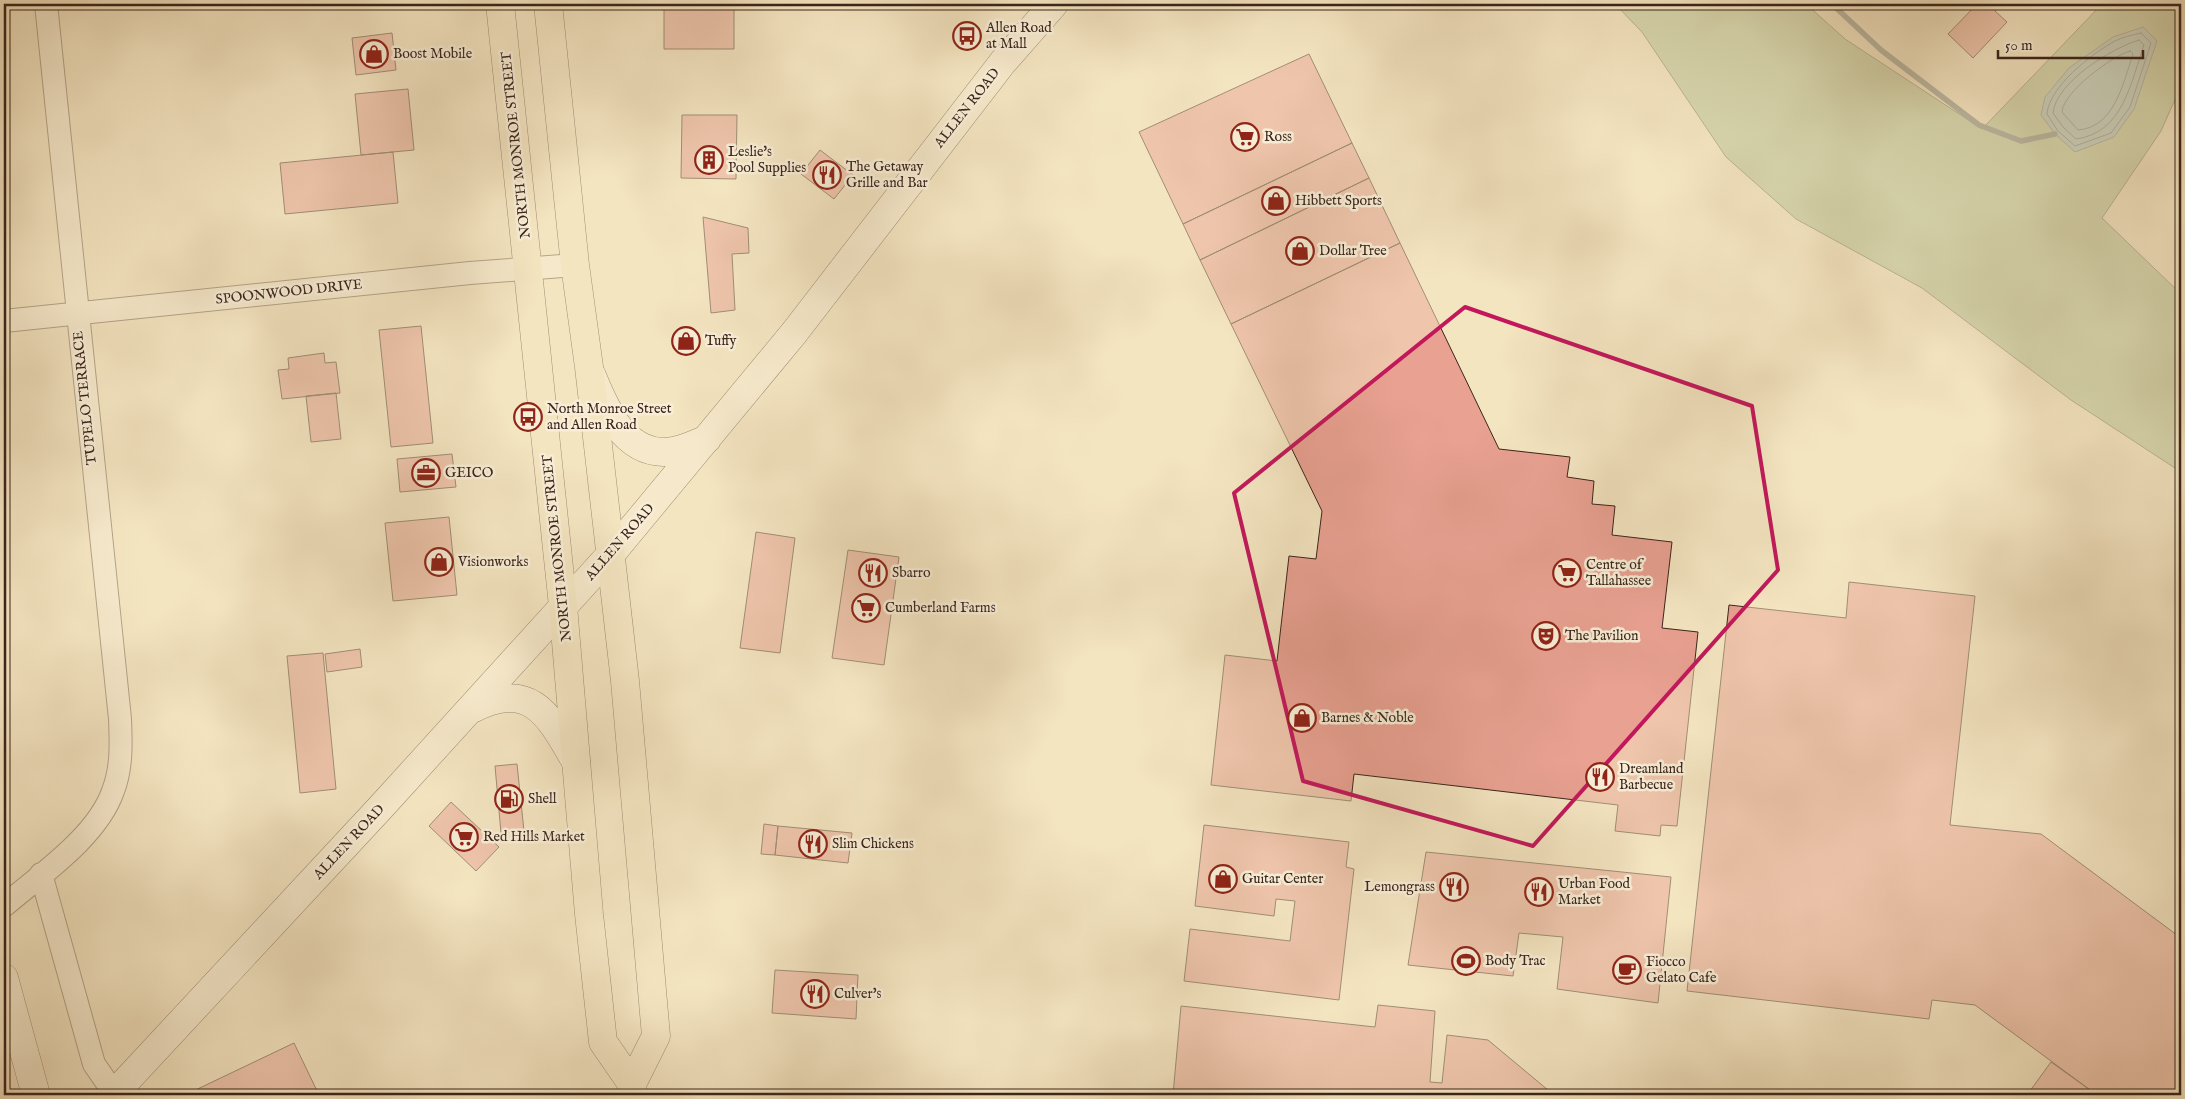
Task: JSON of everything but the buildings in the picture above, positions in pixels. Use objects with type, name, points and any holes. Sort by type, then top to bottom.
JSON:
[{"type":"main road","name":"NORTH MONROE STREET","points":[[500,4],[563,606],[603,1042],[633,1090]]},
{"type":"main road","name":"NORTH MONROE STREET","points":[[548,4],[575,265],[589,367],[625,681],[656,1036],[633,1090]]},
{"type":"street","name":"TUPELO TERRACE","points":[[4,906],[88,832],[103,812],[113,792],[121,746],[120,719],[76,314],[46,4]]},
{"type":"street","name":"ALLEN ROAD","points":[[114,1094],[381,807],[611,554],[794,333],[1003,62],[1054,4]]},
{"type":"street","name":"SPOONWOOD DRIVE","points":[[4,321],[529,268],[575,265]]},
{"type":"street","points":[[589,367],[612,419],[623,433],[636,444],[650,450],[664,452],[684,448],[709,438]]},
{"type":"street","points":[[468,710],[500,697],[513,697],[525,700],[546,715],[576,762]]},
{"type":"street","points":[[41,874],[94,1064],[114,1094]]},
{"type":"street","points":[[4,978],[36,1095]]},
{"type":"highlighted area","points":[[1465,307],[1752,406],[1778,570],[1533,846],[1303,781],[1234,493]]},
{"type":"green space","points":[[1615,4],[1806,4],[1845,39],[1982,129],[2102,4],[2181,4],[2181,86],[2161,131],[2102,218],[2181,294],[2181,472],[2071,400],[1922,288],[1796,219],[1726,157],[1642,32]]},
{"type":"water","points":[[2143,27],[2157,41],[2134,109],[2114,137],[2075,152],[2055,134],[2041,115],[2045,97],[2069,68],[2113,37]]},
{"type":"waterway","points":[[1832,4],[1881,50],[1979,125],[2021,141],[2055,134]]},
{"type":"place","name":"Allen Road at Mall","points":[[967,36]]},
{"type":"place","name":"Boost Mobile","points":[[374,54]]},
{"type":"place","name":"Ross","points":[[1245,137]]},
{"type":"place","name":"Leslie's Pool Supplies","points":[[709,160]]},
{"type":"place","name":"The Getaway Grille and Bar","points":[[827,175]]},
{"type":"place","name":"Hibbett Sports","points":[[1276,201]]},
{"type":"place","name":"Dollar Tree","points":[[1300,251]]},
{"type":"place","name":"Tuffy","points":[[686,341]]},
{"type":"place","name":"North Monroe Street and Allen Road","points":[[528,417]]},
{"type":"place","name":"GEICO","points":[[426,473]]},
{"type":"place","name":"Visionworks","points":[[439,562]]},
{"type":"place","name":"Sbarro","points":[[873,573]]},
{"type":"place","name":"Centre of Tallahassee","points":[[1567,573]]},
{"type":"place","name":"Cumberland Farms","points":[[866,608]]},
{"type":"place","name":"The Pavilion","points":[[1546,636]]},
{"type":"place","name":"Barnes & Noble","points":[[1302,718]]},
{"type":"place","name":"Dreamland Barbecue","points":[[1600,777]]},
{"type":"place","name":"Shell","points":[[509,799]]},
{"type":"place","name":"Red Hills Market","points":[[464,837]]},
{"type":"place","name":"Slim Chickens","points":[[813,844]]},
{"type":"place","name":"Guitar Center","points":[[1223,879]]},
{"type":"place","name":"Lemongrass","points":[[1454,887]]},
{"type":"place","name":"Urban Food Market","points":[[1539,892]]},
{"type":"place","name":"Body Trac","points":[[1466,961]]},
{"type":"place","name":"Fiocco Gelato Cafe","points":[[1627,970]]},
{"type":"place","name":"Culver's","points":[[815,994]]}]
